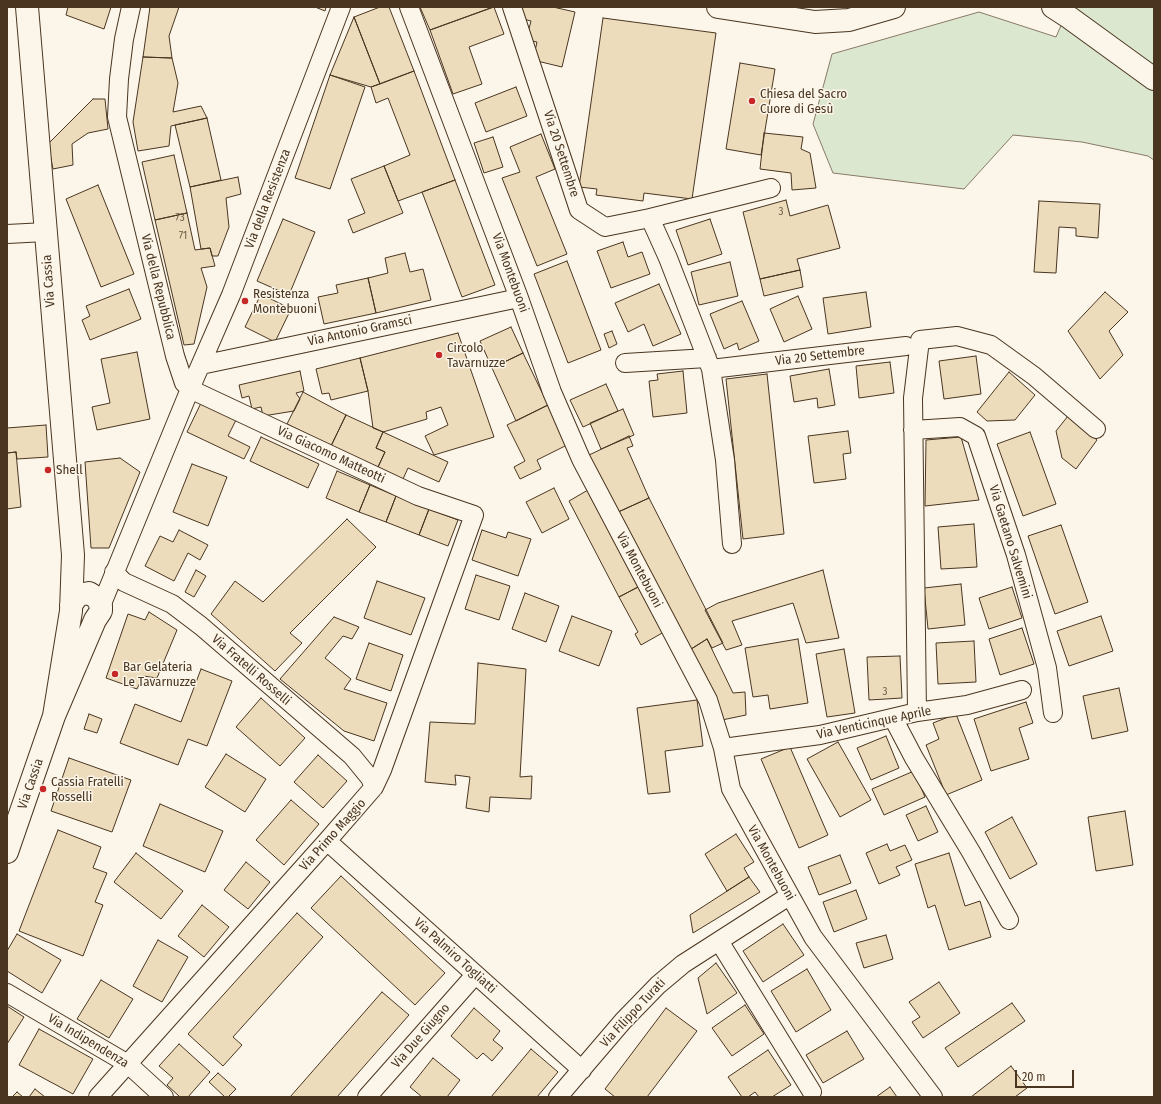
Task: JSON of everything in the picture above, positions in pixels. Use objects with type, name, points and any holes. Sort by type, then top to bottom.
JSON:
[{"type":"main road","name":"Via Cassia","points":[[26,7],[73,555],[71,608],[54,716]]},
{"type":"main road","points":[[718,7],[815,22],[849,20],[894,7]]},
{"type":"main road","points":[[1053,7],[1154,79]]},
{"type":"main road","name":"Via Cassia","points":[[7,852],[54,716],[95,606],[77,572],[73,555]]},
{"type":"main road","points":[[71,608],[76,619],[80,622],[90,622],[95,606]]},
{"type":"street","name":"Via della Repubblica","points":[[131,7],[124,39],[119,78],[117,117],[175,356],[182,379],[190,389]]},
{"type":"street","name":"Via della Resistenza","points":[[190,389],[231,295],[340,7]]},
{"type":"street","name":"Via Montebuoni","points":[[409,7],[519,298],[552,392],[581,459],[708,700],[723,748],[731,789],[813,937],[933,1097]]},
{"type":"street","name":"Via 20 Settembre","points":[[512,7],[579,210],[605,227],[650,218],[771,188]]},
{"type":"street","points":[[650,218],[709,364],[725,460],[732,544]]},
{"type":"street","points":[[8,233],[46,232]]},
{"type":"street","name":"Via Antonio Gramsci","points":[[201,365],[519,298]]},
{"type":"street","points":[[916,712],[913,398],[920,340],[957,336],[991,345],[1034,376],[1096,429]]},
{"type":"street","name":"Via 20 Settembre","points":[[625,363],[709,364],[906,346]]},
{"type":"street","points":[[95,606],[114,572],[190,389]]},
{"type":"street","name":"Via Giacomo Matteotti","points":[[190,389],[418,496],[474,515]]},
{"type":"street","name":"Via Gaetano Salvemini","points":[[913,430],[960,427],[976,436],[1020,570],[1047,668],[1053,713]]},
{"type":"street","name":"Via Primo Maggio","points":[[98,1097],[374,787],[382,770],[474,515]]},
{"type":"street","points":[[95,606],[122,553]]},
{"type":"street","name":"Via Fratelli Rosselli","points":[[114,572],[124,582],[172,604],[201,626],[352,756],[364,768],[374,787]]},
{"type":"street","name":"Via Venticinque Aprile","points":[[723,748],[820,735],[916,712],[967,705],[1022,690]]},
{"type":"street","points":[[893,718],[914,758],[971,852],[1009,920]]},
{"type":"street","name":"Via Palmiro Togliatti","points":[[327,841],[582,1070]]},
{"type":"street","name":"Via Filippo Turati","points":[[558,1097],[623,1020],[658,985],[683,964],[789,896]]},
{"type":"street","points":[[719,941],[812,1092]]},
{"type":"street","name":"Via Due Giugno","points":[[367,1097],[475,975]]},
{"type":"street","name":"Via Indipendenza","points":[[7,993],[128,1064],[164,1097]]},
{"type":"green space","points":[[1069,7],[1154,7],[1154,160],[1148,156],[1082,142],[1013,135],[964,189],[833,173],[813,124],[832,54],[979,12],[1056,37]]},
{"type":"building","points":[[68,7],[111,7],[104,29],[66,15]]},
{"type":"building","points":[[150,7],[179,7],[169,36],[172,58],[143,57]]},
{"type":"building","points":[[315,7],[326,7],[325,11]]},
{"type":"building","points":[[380,7],[389,7],[414,71],[380,84],[354,17]]},
{"type":"building","points":[[420,7],[493,7],[430,30]]},
{"type":"building","points":[[494,7],[504,34],[469,47],[482,84],[453,94],[430,30]]},
{"type":"building","points":[[522,7],[553,7],[575,12],[562,67],[533,60],[537,42],[526,40],[531,21],[519,18]]},
{"type":"building","points":[[354,17],[380,84],[371,87],[330,75]]},
{"type":"building","points":[[603,18],[716,33],[692,199],[644,193],[643,201],[596,195],[597,189],[579,187]]},
{"type":"building","points":[[143,57],[172,58],[178,83],[173,112],[201,106],[207,118],[171,126],[169,146],[138,151],[133,122]]},
{"type":"building","name":"Chiesa del Sacro Cuore di Gesù","points":[[740,63],[775,69],[761,155],[726,149]]},
{"type":"building","points":[[414,71],[455,180],[398,201],[384,166],[410,155],[388,98],[376,103],[371,87]]},
{"type":"building","points":[[330,75],[365,87],[330,189],[295,178]]},
{"type":"building","points":[[516,87],[527,116],[486,132],[475,103]]},
{"type":"building","points":[[93,99],[105,99],[108,129],[88,133],[72,144],[73,165],[53,169],[48,144]]},
{"type":"building","points":[[207,118],[221,180],[190,187],[175,125]]},
{"type":"building","points":[[764,133],[803,137],[801,149],[810,153],[816,188],[792,190],[791,173],[760,169]]},
{"type":"building","points":[[541,134],[555,169],[536,177],[567,254],[537,266],[502,178],[520,172],[510,147]]},
{"type":"building","points":[[493,137],[503,167],[484,173],[474,143]]},
{"type":"building","points":[[174,155],[187,213],[155,220],[142,162]]},
{"type":"building","points":[[384,166],[403,213],[353,233],[348,220],[365,213],[351,179]]},
{"type":"building","points":[[238,177],[241,194],[226,198],[229,227],[218,256],[212,256],[210,248],[201,249],[190,187]]},
{"type":"building","points":[[455,180],[495,285],[462,297],[422,192]]},
{"type":"building","points":[[98,185],[134,274],[101,287],[66,199]]},
{"type":"building","points":[[786,200],[790,216],[828,205],[840,248],[797,259],[800,270],[760,279],[743,212]]},
{"type":"building","points":[[1039,201],[1100,204],[1098,238],[1076,236],[1076,228],[1059,227],[1056,273],[1034,272]]},
{"type":"building","points":[[187,213],[195,250],[210,248],[215,266],[201,268],[207,287],[194,344],[184,345],[155,220]]},
{"type":"building","points":[[283,219],[315,232],[289,295],[257,281]]},
{"type":"building","points":[[710,219],[722,254],[688,265],[676,230]]},
{"type":"building","points":[[623,242],[628,257],[642,252],[650,274],[611,288],[597,251]]},
{"type":"building","points":[[405,253],[410,272],[423,269],[431,300],[376,313],[368,278],[388,273],[385,258]]},
{"type":"building","points":[[567,261],[601,350],[568,363],[534,274]]},
{"type":"building","points":[[730,262],[738,296],[699,305],[691,272]]},
{"type":"building","points":[[800,270],[803,287],[764,296],[760,279]]},
{"type":"building","points":[[368,278],[376,313],[324,324],[318,297],[338,293],[336,285]]},
{"type":"building","points":[[659,284],[681,334],[653,346],[644,324],[628,332],[615,303]]},
{"type":"building","points":[[129,289],[141,319],[90,340],[82,320],[90,316],[86,306]]},
{"type":"building","points":[[866,292],[871,327],[828,334],[823,298]]},
{"type":"building","points":[[1105,292],[1128,312],[1109,331],[1123,355],[1100,379],[1068,331]]},
{"type":"building","points":[[261,294],[291,309],[275,342],[245,327]]},
{"type":"building","points":[[798,296],[812,329],[784,342],[770,309]]},
{"type":"building","points":[[742,301],[759,341],[739,350],[737,343],[724,349],[710,314]]},
{"type":"building","points":[[511,327],[523,353],[492,368],[480,341]]},
{"type":"building","points":[[612,331],[617,344],[609,348],[604,334]]},
{"type":"building","points":[[458,333],[494,437],[434,455],[425,436],[448,425],[441,407],[426,412],[427,419],[383,432],[373,428],[368,391],[360,358]]},
{"type":"building","points":[[137,352],[150,419],[97,430],[92,407],[110,403],[101,359]]},
{"type":"building","points":[[523,353],[548,405],[516,421],[492,368]]},
{"type":"building","points":[[976,356],[981,394],[944,399],[939,361]]},
{"type":"building","points":[[360,358],[368,391],[331,400],[329,393],[322,394],[316,369]]},
{"type":"building","points":[[890,362],[894,393],[859,398],[856,366]]},
{"type":"building","points":[[829,369],[835,405],[818,408],[817,398],[794,402],[790,376]]},
{"type":"building","points":[[300,371],[304,391],[296,393],[300,399],[294,411],[263,416],[261,407],[252,409],[249,396],[242,398],[239,385]]},
{"type":"building","points":[[683,371],[687,413],[653,417],[649,381],[658,380],[657,374]]},
{"type":"building","points":[[1009,372],[1035,395],[1015,420],[987,421],[977,412]]},
{"type":"building","points":[[767,374],[784,534],[743,539],[726,379]]},
{"type":"building","points":[[606,384],[618,411],[583,427],[570,400]]},
{"type":"building","points":[[303,392],[346,415],[331,446],[287,424]]},
{"type":"building","points":[[202,401],[237,418],[228,436],[250,447],[244,459],[187,432]]},
{"type":"building","points":[[548,405],[567,445],[537,460],[541,469],[520,479],[514,467],[525,461],[507,425]]},
{"type":"building","points":[[623,409],[634,435],[601,449],[590,423]]},
{"type":"building","points":[[346,415],[383,432],[376,448],[385,452],[378,467],[331,446]]},
{"type":"building","points":[[1068,416],[1097,440],[1076,469],[1062,458],[1056,431]]},
{"type":"building","points":[[46,425],[48,457],[17,459],[16,452],[7,453],[7,428]]},
{"type":"building","points":[[848,431],[851,453],[843,454],[846,479],[814,483],[808,436]]},
{"type":"building","points":[[383,432],[448,462],[439,482],[408,468],[403,479],[378,467],[385,452],[376,448]]},
{"type":"building","points":[[1030,432],[1056,504],[1023,516],[997,444]]},
{"type":"building","points":[[629,436],[633,446],[627,448],[649,498],[616,513],[587,456]]},
{"type":"building","points":[[261,437],[319,464],[308,488],[250,461]]},
{"type":"building","points":[[961,437],[979,500],[925,506],[926,440]]},
{"type":"building","points":[[16,452],[21,507],[7,509],[7,453]]},
{"type":"building","points":[[120,458],[140,472],[109,548],[91,548],[85,462]]},
{"type":"building","points":[[192,464],[227,477],[208,526],[173,512]]},
{"type":"building","points":[[337,471],[370,485],[359,512],[326,498]]},
{"type":"building","points":[[370,485],[396,496],[386,522],[359,512]]},
{"type":"building","points":[[554,488],[569,519],[542,533],[526,502]]},
{"type":"building","points":[[588,490],[638,587],[619,597],[569,501]]},
{"type":"building","points":[[396,496],[429,509],[419,535],[386,522]]},
{"type":"building","points":[[649,498],[723,643],[712,648],[707,639],[688,651],[616,513]]},
{"type":"building","points":[[429,509],[458,520],[448,546],[419,535]]},
{"type":"building","points":[[347,519],[376,547],[290,633],[302,643],[275,671],[211,614],[235,581],[263,602]]},
{"type":"building","points":[[974,524],[977,567],[941,569],[938,527]]},
{"type":"building","points":[[1061,525],[1088,602],[1055,614],[1028,536]]},
{"type":"building","points":[[179,530],[208,545],[200,560],[188,553],[174,581],[145,566],[160,536],[173,542]]},
{"type":"building","points":[[482,530],[506,538],[508,532],[531,539],[518,576],[472,560]]},
{"type":"building","points":[[196,570],[206,576],[194,597],[185,592]]},
{"type":"building","points":[[823,570],[839,638],[806,643],[793,603],[732,621],[742,645],[726,650],[705,610],[718,603]]},
{"type":"building","points":[[476,575],[510,586],[499,620],[465,609]]},
{"type":"building","points":[[377,581],[425,598],[411,635],[364,618]]},
{"type":"building","points":[[961,584],[965,625],[928,629],[924,588]]},
{"type":"building","points":[[638,587],[664,632],[641,645],[635,634],[638,632],[619,597]]},
{"type":"building","points":[[1012,587],[1022,618],[989,629],[979,598]]},
{"type":"building","points":[[525,593],[559,606],[546,642],[512,629]]},
{"type":"building","points":[[149,612],[177,630],[157,678],[143,676],[137,689],[106,678],[128,614],[145,620]]},
{"type":"building","points":[[572,616],[612,631],[599,666],[559,651]]},
{"type":"building","points":[[1101,616],[1113,651],[1069,666],[1057,631]]},
{"type":"building","points":[[334,617],[359,627],[352,639],[343,636],[325,658],[351,679],[344,689],[387,703],[374,741],[344,731],[280,679]]},
{"type":"building","points":[[1022,628],[1034,664],[1000,675],[989,639]]},
{"type":"building","points":[[707,639],[733,693],[745,692],[746,715],[722,720],[688,651]]},
{"type":"building","points":[[798,639],[808,703],[770,709],[768,695],[753,697],[745,648]]},
{"type":"building","points":[[974,641],[976,682],[938,684],[936,643]]},
{"type":"building","points":[[369,643],[403,655],[391,691],[356,679]]},
{"type":"building","points":[[844,649],[855,713],[827,717],[816,654]]},
{"type":"building","points":[[900,656],[902,698],[869,700],[867,657]]},
{"type":"building","points":[[478,663],[526,669],[520,777],[532,776],[531,799],[490,797],[489,812],[466,808],[470,777],[455,775],[456,785],[425,782],[430,722],[475,724]]},
{"type":"building","points":[[201,669],[232,681],[207,746],[188,739],[178,765],[120,743],[135,704],[181,722]]},
{"type":"building","points":[[1119,688],[1128,731],[1092,739],[1083,696]]},
{"type":"building","points":[[261,698],[305,738],[280,766],[236,727]]},
{"type":"building","points":[[697,700],[703,746],[665,751],[670,792],[648,794],[637,708]]},
{"type":"building","points":[[1026,702],[1033,723],[1019,728],[1029,759],[991,771],[974,719]]},
{"type":"building","points":[[89,714],[102,719],[97,733],[84,729]]},
{"type":"building","points":[[956,714],[982,780],[946,795],[926,745],[939,739],[933,723]]},
{"type":"building","points":[[886,736],[899,768],[871,780],[857,748]]},
{"type":"building","points":[[838,742],[871,800],[840,817],[807,759]]},
{"type":"building","points":[[790,747],[828,835],[799,848],[761,759]]},
{"type":"building","points":[[226,754],[266,779],[245,812],[205,787]]},
{"type":"building","points":[[318,755],[347,781],[323,808],[294,782]]},
{"type":"building","points":[[69,758],[131,780],[112,832],[51,811]]},
{"type":"building","points":[[914,771],[925,797],[884,815],[872,789]]},
{"type":"building","points":[[291,800],[319,824],[284,865],[256,840]]},
{"type":"building","points":[[160,804],[223,831],[205,872],[143,846]]},
{"type":"building","points":[[926,806],[938,832],[918,841],[906,815]]},
{"type":"building","points":[[1125,811],[1133,865],[1096,871],[1088,817]]},
{"type":"building","points":[[1012,817],[1037,864],[1010,879],[985,832]]},
{"type":"building","points":[[58,830],[101,847],[93,868],[107,873],[95,902],[103,905],[83,956],[19,931]]},
{"type":"building","points":[[736,834],[754,862],[744,868],[749,877],[727,891],[705,854]]},
{"type":"building","points":[[887,844],[890,851],[905,845],[912,860],[896,867],[900,875],[879,884],[866,853]]},
{"type":"building","points":[[136,853],[183,891],[161,919],[114,882]]},
{"type":"building","points":[[949,853],[965,906],[980,901],[991,937],[949,950],[935,905],[928,908],[915,864]]},
{"type":"building","points":[[840,855],[851,883],[819,895],[808,867]]},
{"type":"building","points":[[246,862],[270,882],[248,909],[224,890]]},
{"type":"building","points":[[341,876],[445,973],[415,1005],[311,908]]},
{"type":"building","points":[[749,877],[760,892],[693,933],[690,915]]},
{"type":"building","points":[[856,890],[867,919],[834,932],[823,902]]},
{"type":"building","points":[[202,905],[229,927],[204,957],[178,936]]},
{"type":"building","points":[[297,913],[323,937],[233,1037],[242,1045],[223,1066],[188,1034]]},
{"type":"building","points":[[783,924],[804,955],[763,982],[743,951]]},
{"type":"building","points":[[17,934],[61,960],[42,993],[7,971],[7,951]]},
{"type":"building","points":[[886,935],[893,959],[864,968],[856,943]]},
{"type":"building","points":[[158,940],[188,957],[162,1002],[133,986]]},
{"type":"building","points":[[716,963],[737,993],[707,1014],[698,978]]},
{"type":"building","points":[[807,969],[831,1010],[796,1032],[771,991]]},
{"type":"building","points":[[101,980],[133,999],[109,1038],[77,1019]]},
{"type":"building","points":[[939,982],[960,1013],[923,1038],[912,1022],[920,1017],[909,1002]]},
{"type":"building","points":[[382,992],[409,1015],[337,1097],[290,1097]]},
{"type":"building","points":[[1012,1003],[1025,1021],[958,1067],[945,1048]]},
{"type":"building","points":[[745,1005],[764,1034],[732,1056],[712,1028]]},
{"type":"building","points":[[7,1006],[24,1017],[7,1044]]},
{"type":"building","points":[[474,1008],[500,1031],[493,1040],[503,1048],[492,1061],[483,1053],[477,1059],[451,1036]]},
{"type":"building","points":[[666,1008],[697,1031],[647,1097],[615,1097],[605,1089]]},
{"type":"building","points":[[39,1029],[93,1059],[73,1094],[19,1065]]},
{"type":"building","points":[[847,1031],[864,1059],[823,1083],[806,1055]]},
{"type":"building","points":[[179,1044],[210,1072],[188,1097],[180,1097],[167,1085],[173,1078],[159,1066]]},
{"type":"building","points":[[531,1049],[558,1072],[537,1097],[491,1097]]},
{"type":"building","points":[[768,1050],[791,1085],[772,1097],[759,1097],[755,1092],[748,1097],[742,1097],[728,1077]]},
{"type":"building","points":[[433,1058],[460,1080],[447,1097],[422,1097],[410,1087]]},
{"type":"building","points":[[1011,1066],[1027,1088],[1015,1097],[971,1097]]},
{"type":"building","points":[[218,1073],[236,1089],[228,1097],[225,1097],[209,1082]]},
{"type":"building","points":[[890,1087],[897,1097],[876,1097]]},
{"type":"building","points":[[35,1089],[45,1097],[29,1097]]},
{"type":"building","points":[[17,1092],[23,1097],[12,1097]]},
{"type":"place","name":"Chiesa del Sacro Cuore di Gesù","points":[[752,101]]},
{"type":"place","name":"Resistenza Montebuoni","points":[[245,301]]},
{"type":"place","name":"Circolo Tavarnuzze","points":[[439,355]]},
{"type":"place","name":"Shell","points":[[48,470]]},
{"type":"place","name":"Bar Gelateria Le Tavarnuzze","points":[[115,674]]},
{"type":"place","name":"Cassia Fratelli Rosselli","points":[[43,789]]}]
